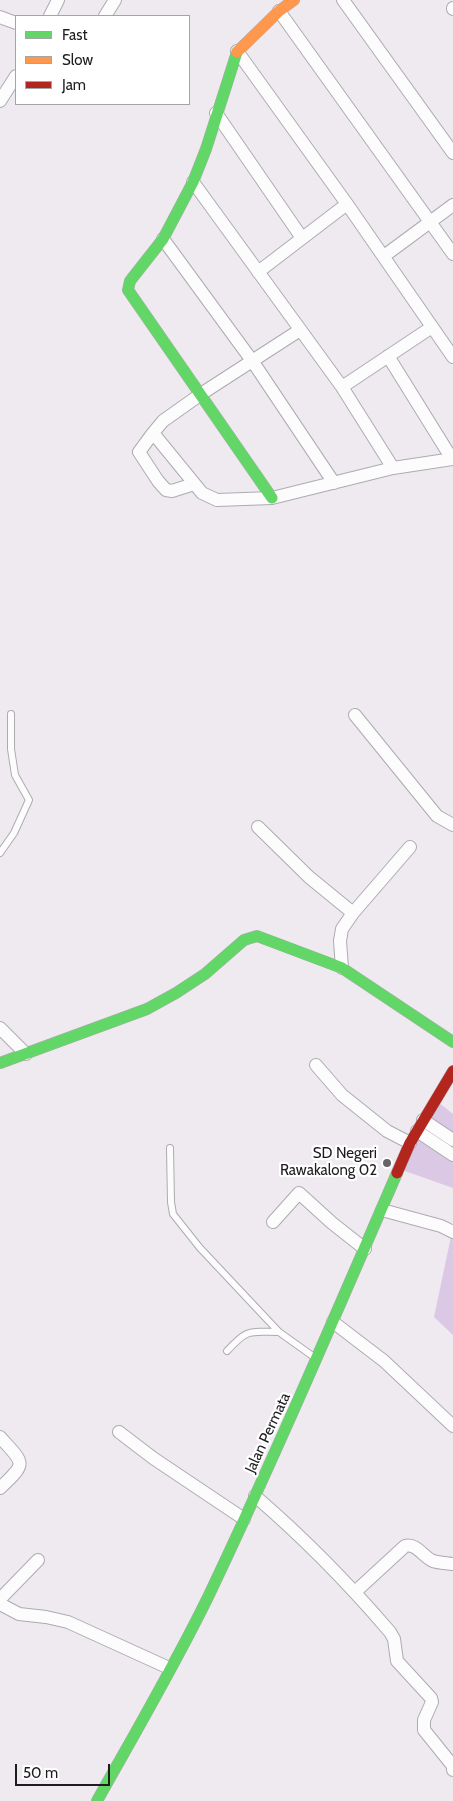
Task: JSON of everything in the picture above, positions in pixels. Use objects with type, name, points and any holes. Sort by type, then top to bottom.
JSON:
[{"type":"street","points":[[50,15],[58,0]]},
{"type":"street","points":[[106,15],[115,0]]},
{"type":"street","points":[[272,498],[128,290],[130,280],[163,239],[193,182],[206,149],[237,51],[279,10],[294,0]]},
{"type":"street","points":[[343,0],[448,134],[453,153]]},
{"type":"street","points":[[279,10],[453,254]]},
{"type":"street","points":[[0,16],[15,23]]},
{"type":"street","points":[[237,51],[384,256],[453,357]]},
{"type":"street","points":[[0,101],[15,78]]},
{"type":"street","points":[[216,113],[302,238]]},
{"type":"street","points":[[193,182],[342,387],[393,468]]},
{"type":"street","points":[[258,272],[347,204]]},
{"type":"street","points":[[384,256],[453,205]]},
{"type":"street","points":[[163,239],[252,362],[334,483]]},
{"type":"street","points":[[342,387],[432,327]]},
{"type":"street","points":[[194,484],[172,491],[164,489],[139,452],[163,421],[200,394],[300,330]]},
{"type":"street","points":[[154,433],[202,493],[218,500],[272,498],[393,468],[453,459],[388,356]]},
{"type":"street","points":[[355,715],[437,816],[453,825]]},
{"type":"street","points":[[258,827],[309,877],[353,913]]},
{"type":"street","points":[[342,968],[340,941],[342,929],[353,913],[410,847]]},
{"type":"street","points":[[0,1063],[147,1009],[205,974],[244,940],[257,936],[342,968],[453,1042]]},
{"type":"street","points":[[0,1028],[26,1054]]},
{"type":"street","points":[[316,1065],[342,1095],[387,1131],[410,1143]]},
{"type":"street","name":"Jalan Permata","points":[[97,1801],[208,1596],[317,1359],[410,1143],[453,1071]]},
{"type":"street","points":[[423,1120],[453,1140]]},
{"type":"street","points":[[417,1131],[453,1155]]},
{"type":"street","points":[[273,1222],[299,1193],[332,1223],[365,1249]]},
{"type":"street","points":[[382,1210],[441,1226],[453,1232]]},
{"type":"street","points":[[333,1322],[384,1361],[453,1426]]},
{"type":"street","points":[[119,1432],[153,1458],[244,1519]]},
{"type":"street","points":[[0,1436],[20,1461],[18,1472],[0,1488]]},
{"type":"street","points":[[255,1496],[306,1542],[355,1592],[393,1635],[396,1656],[400,1665],[431,1698],[432,1702],[423,1726],[424,1730],[453,1766],[453,1770]]},
{"type":"street","points":[[355,1592],[399,1552],[410,1545],[416,1547],[433,1561],[453,1564]]},
{"type":"street","points":[[0,1600],[38,1560]]},
{"type":"street","points":[[0,1604],[19,1614],[68,1622],[169,1668]]},
{"type":"lane","points":[[0,853],[14,833],[29,800],[15,775],[10,749],[11,714]]},
{"type":"lane","points":[[170,1148],[170,1202],[172,1214],[200,1248],[279,1332],[317,1359]]},
{"type":"lane","points":[[226,1352],[246,1333],[279,1332]]},
{"type":"shaded area","points":[[438,1102],[453,1114],[453,1188],[402,1170]]},
{"type":"shaded area","points":[[453,1227],[453,1335],[434,1317]]},
{"type":"traffic: fast","points":[[237,52],[206,149],[193,182],[163,239],[130,281],[128,290],[272,498]]},
{"type":"traffic: fast","points":[[0,1063],[147,1009],[205,974],[244,940],[257,936],[342,968],[453,1042]]},
{"type":"traffic: fast","points":[[97,1801],[169,1673],[234,1543],[397,1173]]},
{"type":"traffic: slow","points":[[237,52],[279,11],[294,0]]},
{"type":"traffic: jam","points":[[397,1173],[410,1143],[453,1071]]},
{"type":"place","name":"SD Negeri Rawakalong 02","points":[[387,1163]]}]
